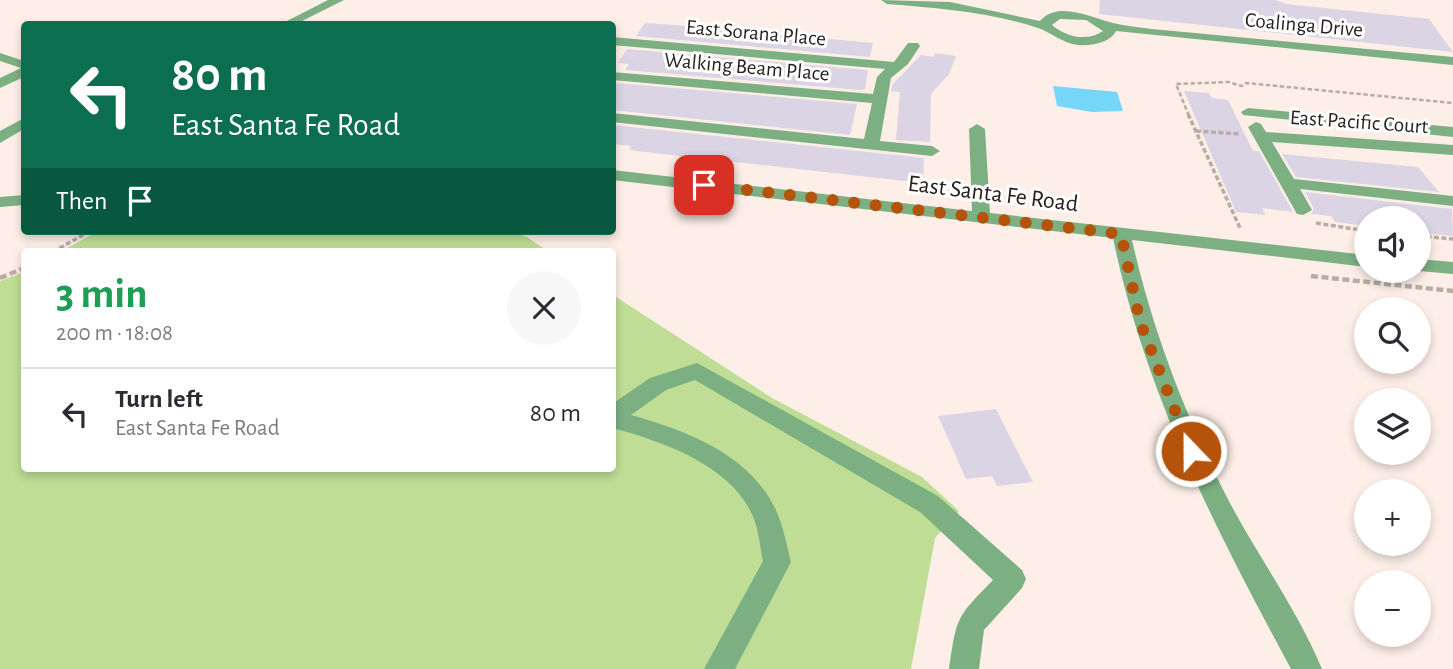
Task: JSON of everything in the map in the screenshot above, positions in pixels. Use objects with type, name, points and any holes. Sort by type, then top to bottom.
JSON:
[{"type":"street","points":[[293,21],[338,0]]},
{"type":"street","points":[[887,0],[1046,23],[1055,34],[1075,40],[1096,40],[1108,30],[1076,15],[1058,15],[1046,23]]},
{"type":"street","name":"Coalinga Drive","points":[[1108,30],[1147,36],[1152,33],[1453,61]]},
{"type":"street","name":"East Sorana Place","points":[[616,41],[896,66]]},
{"type":"street","points":[[871,144],[884,77],[913,47]]},
{"type":"street","points":[[0,57],[21,64]]},
{"type":"street","points":[[0,84],[21,74]]},
{"type":"street","name":"Walking Beam Place","points":[[616,76],[878,99]]},
{"type":"street","points":[[1306,216],[1245,106],[1453,132]]},
{"type":"street","points":[[616,117],[932,151]]},
{"type":"street","points":[[0,138],[21,125]]},
{"type":"street","points":[[977,129],[981,216]]},
{"type":"street","name":"East Pacific Court","points":[[1261,136],[1449,154]]},
{"type":"street","name":"East Santa Fe Road","points":[[616,175],[1354,260]]},
{"type":"street","points":[[1287,183],[1453,201]]},
{"type":"street","points":[[0,202],[21,200]]},
{"type":"street","points":[[1121,234],[1140,322],[1191,451],[1307,669]]},
{"type":"street","points":[[1431,266],[1453,268]]},
{"type":"street","points":[[616,414],[658,384],[697,371],[717,380],[929,504],[1012,579],[970,624],[964,669]]},
{"type":"street","points":[[616,418],[650,427],[733,471],[764,513],[777,562],[719,669]]},
{"type":"path","points":[[1195,131],[1261,136]]},
{"type":"path","points":[[1235,216],[1238,222]]},
{"type":"path","points":[[1306,216],[1354,228]]},
{"type":"path","points":[[60,248],[83,235]]},
{"type":"path","points":[[1431,237],[1453,239]]},
{"type":"path","points":[[0,278],[21,269]]},
{"type":"green space","points":[[91,235],[521,235],[543,248],[67,248]]},
{"type":"green space","points":[[21,273],[21,472],[616,472],[616,297],[772,398],[922,477],[959,511],[935,538],[911,669],[0,669],[0,281]]},
{"type":"water","points":[[1053,86],[1117,92],[1123,111],[1092,112],[1057,106]]},
{"type":"building","points":[[1100,0],[1275,0],[1286,4],[1429,19],[1453,52],[1099,14]]},
{"type":"building","points":[[645,23],[873,43],[870,57],[636,36]]},
{"type":"building","points":[[627,49],[868,70],[865,89],[860,90],[625,70],[629,64],[618,63]]},
{"type":"building","points":[[935,53],[956,56],[949,74],[931,94],[930,142],[896,140],[900,92],[891,91],[892,85],[921,55],[933,57]]},
{"type":"building","points":[[616,85],[857,104],[850,135],[616,110]]},
{"type":"building","points":[[1184,91],[1209,93],[1212,98],[1228,100],[1253,151],[1259,151],[1293,212],[1262,208],[1266,215],[1236,212]]},
{"type":"building","points":[[616,125],[924,158],[923,183],[636,151],[629,149],[631,146],[616,144]]},
{"type":"building","points":[[1282,154],[1418,167],[1439,192],[1296,177]]},
{"type":"building","points":[[1305,192],[1426,206],[1354,206],[1354,224],[1335,222],[1331,216],[1311,214],[1314,209]]},
{"type":"building","points":[[1431,207],[1452,209],[1453,236],[1431,234]]},
{"type":"building","points":[[996,409],[1033,482],[997,486],[992,476],[966,479],[938,416]]},
{"type":"route","points":[[704,185],[1121,234],[1140,322],[1191,451]]}]
